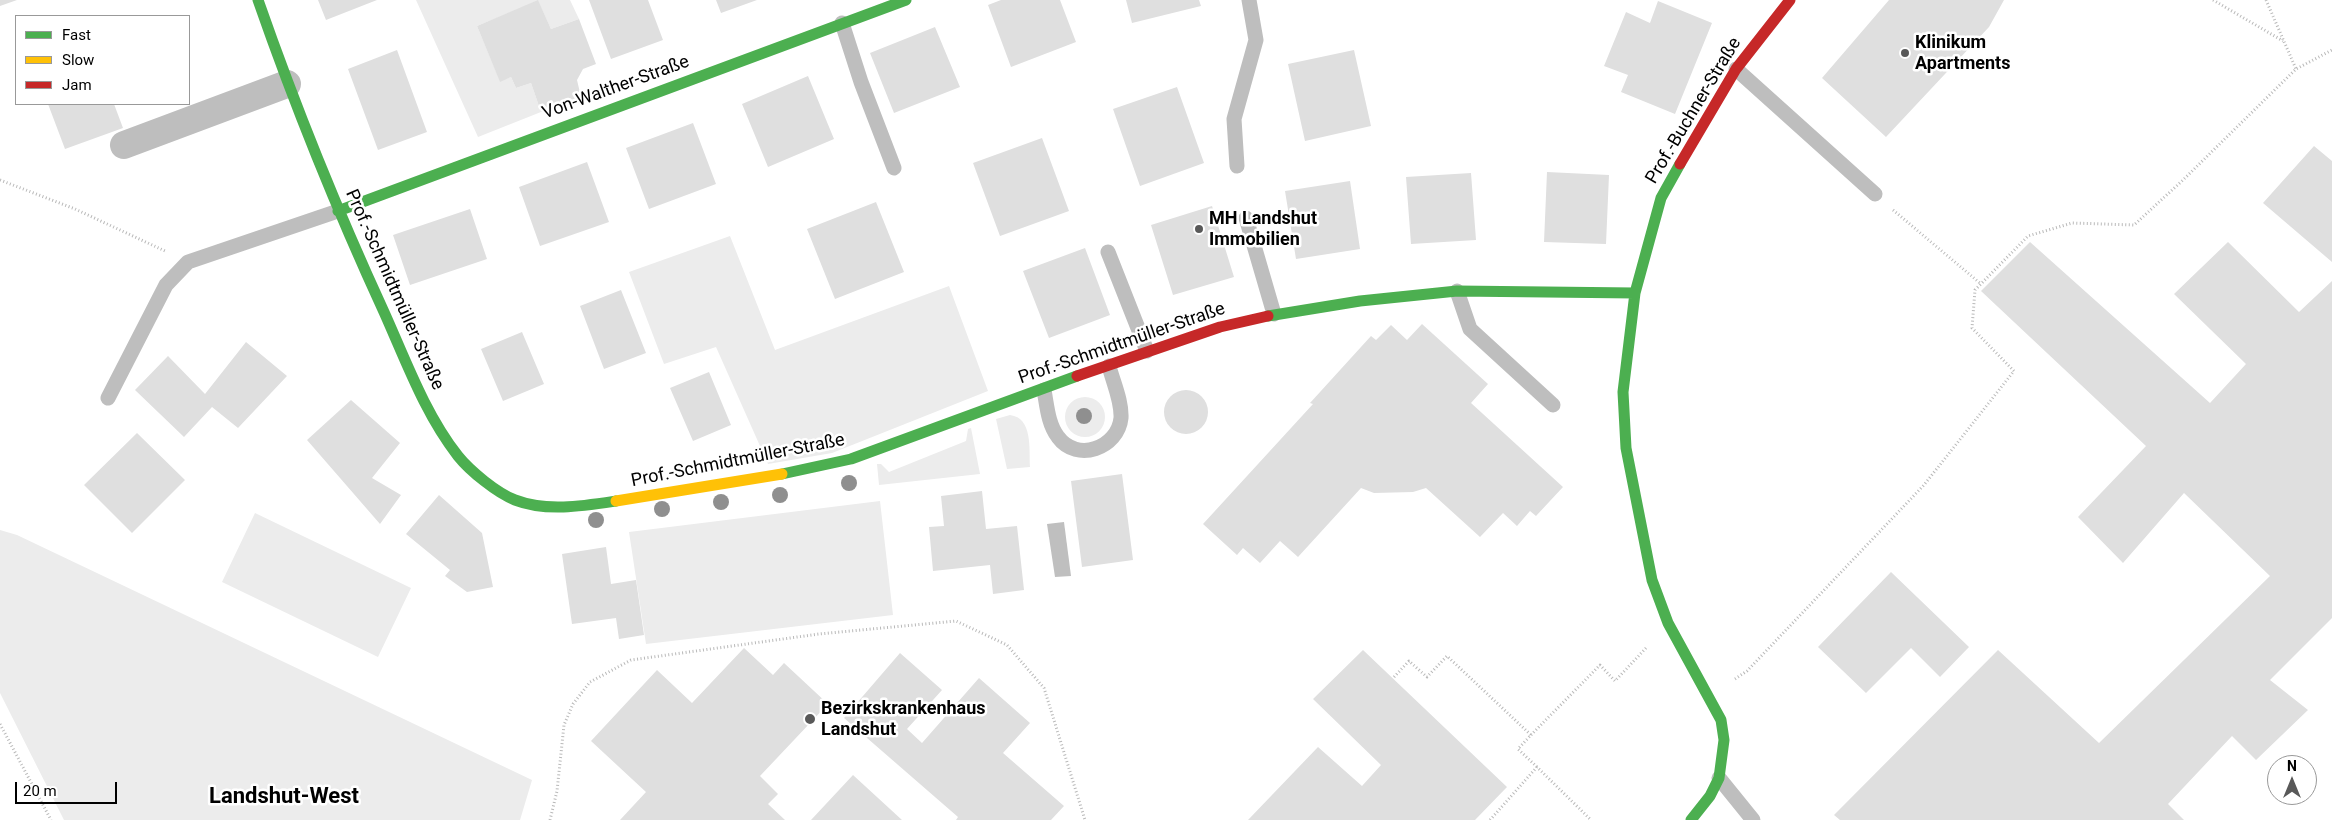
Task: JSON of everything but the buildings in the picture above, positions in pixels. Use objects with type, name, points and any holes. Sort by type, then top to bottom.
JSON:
[{"type":"street","name":"Prof.-Schmidtmüller-Straße","points":[[258,0],[287,84],[338,211],[420,392],[441,431],[459,457],[479,477],[514,500],[549,507],[586,506],[774,476],[851,459],[1147,351],[1220,327],[1274,314],[1360,300],[1457,292],[1635,293]]},
{"type":"street","name":"Von-Walther-Straße","points":[[338,211],[906,0]]},
{"type":"street","name":"Prof.-Buchner-Straße","points":[[1691,820],[1710,796],[1719,778],[1724,740],[1721,720],[1668,623],[1652,580],[1626,448],[1623,392],[1625,362],[1635,293],[1662,198],[1704,120],[1736,68],[1790,0]]},
{"type":"street","points":[[124,144],[287,84]]},
{"type":"lane","points":[[1237,166],[1234,119],[1256,40],[1249,0]]},
{"type":"lane","points":[[842,23],[861,82],[894,168]]},
{"type":"lane","points":[[1736,68],[1875,194]]},
{"type":"lane","points":[[108,398],[166,285],[188,262],[338,211]]},
{"type":"lane","points":[[1246,218],[1274,314]]},
{"type":"lane","points":[[1108,252],[1147,351]]},
{"type":"lane","points":[[1457,292],[1470,329],[1553,405]]},
{"type":"lane","points":[[1044,390],[1052,427],[1059,439],[1070,448],[1083,451],[1097,449],[1109,442],[1118,431],[1121,418],[1109,366]]},
{"type":"lane","points":[[1719,778],[1753,820]]},
{"type":"path","points":[[2213,0],[2284,41]]},
{"type":"path","points":[[2266,0],[2296,68]]},
{"type":"path","points":[[1710,697],[1747,671],[1924,486],[2014,371],[1972,328],[1974,290],[2028,236],[2072,223],[2134,224],[2183,180],[2296,68],[2332,50]]},
{"type":"path","points":[[0,180],[76,209],[188,262]]},
{"type":"path","points":[[1875,194],[1981,284]]},
{"type":"path","points":[[550,820],[557,791],[564,726],[573,704],[590,682],[631,660],[819,634],[956,621],[1007,646],[1044,688],[1084,820]]},
{"type":"path","points":[[1591,820],[1518,749],[1600,665],[1615,681],[1668,623]]},
{"type":"path","points":[[1394,677],[1409,661],[1427,677],[1447,656],[1531,734]]},
{"type":"path","points":[[0,724],[51,820]]},
{"type":"path","points":[[1490,820],[1537,767]]},
{"type":"shaded area","points":[[416,0],[570,0],[579,19],[551,29],[538,1],[477,26],[500,81],[511,77],[516,88],[531,83],[541,112],[478,137]]},
{"type":"shaded area","points":[[730,236],[775,350],[949,286],[988,391],[832,453],[768,464],[716,347],[664,364],[629,272]]},
{"type":"shaded area","points":[[1089,397],[1096,400],[1102,406],[1105,417],[1104,425],[1096,434],[1089,437],[1081,437],[1074,434],[1066,425],[1065,413],[1068,406],[1077,398]]},
{"type":"shaded area","points":[[1010,415],[1017,417],[1026,428],[1030,467],[1007,469],[996,419]]},
{"type":"shaded area","points":[[971,428],[980,474],[879,485],[877,464],[881,464],[889,472],[966,441],[968,429]]},
{"type":"shaded area","points":[[880,501],[893,615],[646,644],[629,532]]},
{"type":"shaded area","points":[[255,513],[411,588],[378,657],[222,582]]},
{"type":"shaded area","points":[[1064,522],[1071,576],[1055,577],[1047,524]]},
{"type":"shaded area","points":[[0,530],[17,535],[532,780],[520,820],[64,820],[0,693]]},
{"type":"traffic: fast","points":[[258,0],[317,158],[417,387],[446,440],[463,462],[477,475],[492,487],[515,500],[527,504],[552,507],[616,501]]},
{"type":"traffic: fast","points":[[338,211],[906,0]]},
{"type":"traffic: fast","points":[[1680,164],[1661,198],[1635,293],[1623,392],[1626,448],[1652,580],[1668,623],[1721,720],[1724,740],[1719,778],[1710,796],[1691,820]]},
{"type":"traffic: fast","points":[[1268,316],[1360,301],[1457,291],[1635,293]]},
{"type":"traffic: fast","points":[[782,474],[851,459],[1077,376]]},
{"type":"traffic: slow","points":[[616,501],[782,474]]},
{"type":"traffic: jam","points":[[1680,164],[1736,69],[1790,0]]},
{"type":"traffic: jam","points":[[1077,376],[1220,327],[1268,316]]},
{"type":"place","name":"Klinikum Apartments","points":[[1905,53]]},
{"type":"place","name":"MH Landshut Immobilien","points":[[1199,229]]},
{"type":"place","name":"Bezirkskrankenhaus Landshut","points":[[810,719]]},
{"type":"district","name":"Landshut-West","points":[[284,797]]}]
